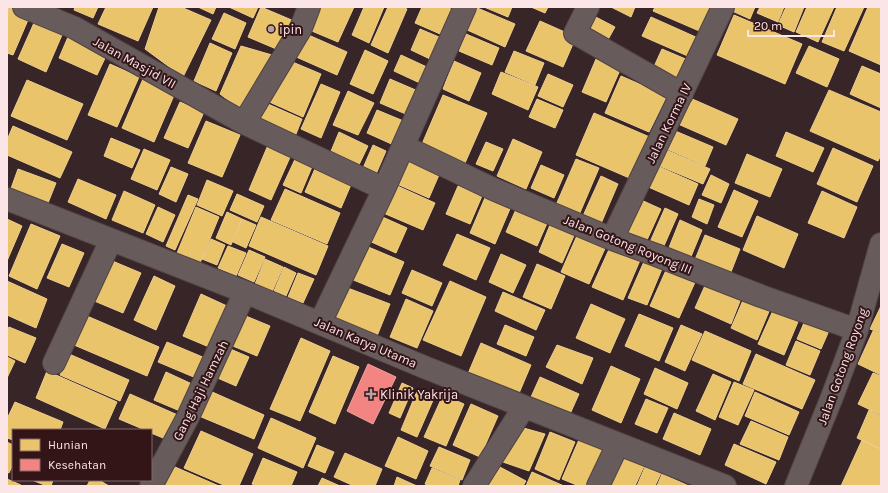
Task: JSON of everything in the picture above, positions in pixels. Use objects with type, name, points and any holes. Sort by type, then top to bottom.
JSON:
[{"type":"street","name":"Jalan Masjid VII","points":[[24,7],[75,28],[244,122],[292,147],[384,189]]},
{"type":"street","points":[[244,122],[300,28],[309,7]]},
{"type":"street","points":[[320,323],[384,189],[465,7]]},
{"type":"street","points":[[588,7],[575,33],[682,94]]},
{"type":"street","name":"Jalan Korma IV","points":[[612,239],[723,7]]},
{"type":"street","name":"Jalan Gotong Royong III","points":[[403,146],[493,189],[612,239],[761,296],[857,330]]},
{"type":"street","name":"Jalan Karya Utama","points":[[7,199],[245,292],[524,407],[725,486]]},
{"type":"street","points":[[54,363],[111,240]]},
{"type":"street","name":"Jalan Gotong Royong","points":[[796,486],[857,330],[881,244]]},
{"type":"street","name":"Gang Haji Hamzah","points":[[151,486],[188,417],[245,292]]},
{"type":"street","points":[[474,486],[524,407]]},
{"type":"street","points":[[598,486],[618,444]]},
{"type":"building: Hunian","points":[[8,7],[19,7],[31,13],[13,55],[7,53]]},
{"type":"building: Hunian","points":[[75,7],[98,7],[93,18],[74,10]]},
{"type":"building: Hunian","points":[[106,7],[153,7],[138,41],[98,24]]},
{"type":"building: Hunian","points":[[159,7],[181,7],[211,20],[183,77],[145,49]]},
{"type":"building: Hunian","points":[[198,7],[216,7],[213,14]]},
{"type":"building: Hunian","points":[[229,7],[258,7],[253,18]]},
{"type":"building: Hunian","name":"ipin","points":[[261,7],[294,21],[281,51],[248,37]]},
{"type":"building: Hunian","points":[[316,7],[354,7],[338,42],[307,29]]},
{"type":"building: Hunian","points":[[364,7],[384,7],[369,43],[352,35]]},
{"type":"building: Hunian","points":[[388,7],[402,7],[407,9],[388,53],[371,45]]},
{"type":"building: Hunian","points":[[422,7],[446,7],[458,12],[447,37],[415,23]]},
{"type":"building: Hunian","points":[[475,7],[515,24],[505,47],[465,29]]},
{"type":"building: Hunian","points":[[484,7],[512,7],[508,17]]},
{"type":"building: Hunian","points":[[531,7],[548,7],[545,13]]},
{"type":"building: Hunian","points":[[611,7],[635,7],[631,17]]},
{"type":"building: Hunian","points":[[655,7],[715,7],[704,33],[653,11]]},
{"type":"building: Hunian","points":[[731,7],[755,7],[750,19],[730,10]]},
{"type":"building: Hunian","points":[[760,7],[784,7],[778,22],[757,13]]},
{"type":"building: Hunian","points":[[786,7],[804,7],[794,32],[778,25]]},
{"type":"building: Hunian","points":[[807,7],[834,7],[818,42],[796,32]]},
{"type":"building: Hunian","points":[[837,7],[864,7],[844,51],[822,42]]},
{"type":"building: Hunian","points":[[868,7],[881,7],[881,65],[849,51]]},
{"type":"building: Hunian","points":[[224,13],[246,23],[235,49],[212,39]]},
{"type":"building: Hunian","points":[[590,14],[615,27],[605,45],[581,32]]},
{"type":"building: Hunian","points":[[734,15],[802,44],[785,84],[717,55]]},
{"type":"building: Hunian","points":[[37,16],[65,28],[46,72],[18,59]]},
{"type":"building: Hunian","points":[[651,17],[698,38],[690,57],[642,36]]},
{"type":"building: Hunian","points":[[540,21],[576,37],[563,67],[526,51]]},
{"type":"building: Hunian","points":[[420,29],[439,37],[430,59],[411,50]]},
{"type":"building: Hunian","points":[[304,33],[347,52],[337,75],[294,56]]},
{"type":"building: Hunian","points":[[466,34],[499,48],[492,65],[459,51]]},
{"type":"building: Hunian","points":[[68,37],[107,54],[97,75],[59,58]]},
{"type":"building: Hunian","points":[[210,43],[232,53],[216,91],[194,81]]},
{"type":"building: Hunian","points":[[241,46],[272,55],[244,112],[220,94]]},
{"type":"building: Hunian","points":[[809,46],[839,59],[827,87],[796,73]]},
{"type":"building: Hunian","points":[[662,49],[688,60],[678,83],[652,71]]},
{"type":"building: Hunian","points":[[365,50],[388,61],[373,94],[350,84]]},
{"type":"building: Hunian","points":[[514,51],[544,63],[535,85],[505,72]]},
{"type":"building: Hunian","points":[[401,55],[429,68],[422,84],[394,71]]},
{"type":"building: Hunian","points":[[283,58],[321,74],[303,117],[265,100]]},
{"type":"building: Hunian","points":[[596,59],[620,70],[606,102],[582,92]]},
{"type":"building: Hunian","points":[[454,61],[481,73],[469,101],[443,89]]},
{"type":"building: Hunian","points":[[110,64],[139,77],[117,127],[88,115]]},
{"type":"building: Hunian","points":[[862,66],[881,74],[881,108],[850,94]]},
{"type":"building: Hunian","points":[[501,72],[538,87],[528,110],[492,94]]},
{"type":"building: Hunian","points":[[548,74],[573,85],[563,107],[538,96]]},
{"type":"building: Hunian","points":[[621,76],[667,96],[649,132],[605,113]]},
{"type":"building: Hunian","points":[[143,79],[175,93],[154,142],[122,128]]},
{"type":"building: Hunian","points":[[390,79],[418,91],[408,115],[380,103]]},
{"type":"building: Hunian","points":[[27,80],[83,104],[67,140],[11,116]]},
{"type":"building: Hunian","points":[[321,84],[340,92],[321,138],[301,129]]},
{"type":"building: Hunian","points":[[829,90],[881,112],[881,155],[878,161],[810,131]]},
{"type":"building: Hunian","points":[[348,91],[374,103],[358,135],[333,125]]},
{"type":"building: Hunian","points":[[443,95],[487,113],[465,163],[422,144]]},
{"type":"building: Hunian","points":[[690,98],[738,119],[726,145],[678,124]]},
{"type":"building: Hunian","points":[[537,99],[563,110],[555,128],[529,117]]},
{"type":"building: Hunian","points":[[180,102],[204,112],[188,148],[164,138]]},
{"type":"building: Hunian","points":[[268,104],[302,119],[294,139],[259,120]]},
{"type":"building: Hunian","points":[[377,110],[406,122],[396,146],[367,133]]},
{"type":"building: Hunian","points":[[594,113],[652,138],[634,180],[576,155]]},
{"type":"building: Hunian","points":[[206,121],[240,135],[222,177],[188,163]]},
{"type":"building: Hunian","points":[[13,126],[72,152],[60,178],[7,155],[7,140]]},
{"type":"building: Hunian","points":[[673,130],[713,147],[705,166],[665,148]]},
{"type":"building: Hunian","points":[[339,132],[368,146],[356,171],[329,156]]},
{"type":"building: Hunian","points":[[786,132],[824,148],[813,172],[776,156]]},
{"type":"building: Hunian","points":[[111,138],[140,150],[132,168],[104,156]]},
{"type":"building: Hunian","points":[[513,139],[542,152],[526,189],[497,176]]},
{"type":"building: Hunian","points":[[486,142],[503,149],[493,171],[476,164]]},
{"type":"building: Hunian","points":[[268,145],[291,155],[271,200],[249,190]]},
{"type":"building: Hunian","points":[[373,145],[386,151],[373,181],[360,175]]},
{"type":"building: Hunian","points":[[662,148],[710,169],[703,184],[655,164]]},
{"type":"building: Hunian","points":[[833,148],[873,166],[857,202],[817,184]]},
{"type":"building: Hunian","points":[[144,149],[170,160],[157,190],[131,179]]},
{"type":"building: Hunian","points":[[747,154],[782,169],[770,197],[735,183]]},
{"type":"building: Hunian","points":[[297,155],[314,162],[301,193],[283,185]]},
{"type":"building: Hunian","points":[[410,155],[442,168],[429,198],[397,184]]},
{"type":"building: Hunian","points":[[576,159],[599,168],[579,215],[556,205]]},
{"type":"building: Hunian","points":[[317,164],[353,180],[341,208],[305,192]]},
{"type":"building: Hunian","points":[[541,165],[564,175],[554,198],[531,188]]},
{"type":"building: Hunian","points":[[655,165],[698,184],[689,205],[646,186]]},
{"type":"building: Hunian","points":[[171,167],[188,174],[176,202],[159,194]]},
{"type":"building: Hunian","points":[[18,169],[56,183],[46,208],[9,194]]},
{"type":"building: Hunian","points":[[711,175],[729,184],[721,203],[702,195]]},
{"type":"building: Hunian","points":[[601,176],[618,184],[600,226],[582,218]]},
{"type":"building: Hunian","points":[[78,179],[116,195],[106,219],[68,202]]},
{"type":"building: Hunian","points":[[207,180],[233,191],[222,216],[197,205]]},
{"type":"building: Hunian","points":[[393,184],[435,203],[423,230],[381,212]]},
{"type":"building: Hunian","points":[[458,186],[482,196],[470,224],[446,214]]},
{"type":"building: Hunian","points":[[285,189],[340,213],[327,244],[271,220]]},
{"type":"building: Hunian","points":[[734,190],[758,201],[742,237],[718,227]]},
{"type":"building: Hunian","points":[[124,191],[155,205],[143,233],[112,220]]},
{"type":"building: Hunian","points":[[822,191],[857,207],[844,238],[808,223]]},
{"type":"building: Hunian","points":[[487,193],[512,204],[495,244],[470,233]]},
{"type":"building: Hunian","points":[[237,194],[264,206],[257,222],[230,210]]},
{"type":"building: Hunian","points":[[188,195],[198,199],[175,250],[166,246]]},
{"type":"building: Hunian","points":[[639,199],[661,209],[647,240],[625,231]]},
{"type":"building: Hunian","points":[[699,199],[714,205],[707,224],[692,217]]},
{"type":"building: Hunian","points":[[158,207],[175,215],[163,242],[146,234]]},
{"type":"building: Hunian","points":[[196,207],[219,217],[200,263],[177,253]]},
{"type":"building: Hunian","points":[[517,207],[548,221],[537,246],[506,232]]},
{"type":"building: Hunian","points":[[665,208],[678,214],[663,248],[650,242]]},
{"type":"building: Hunian","points":[[227,212],[242,219],[231,245],[216,238]]},
{"type":"building: Hunian","points":[[378,215],[407,228],[396,253],[367,240]]},
{"type":"building: Hunian","points":[[757,216],[798,234],[784,268],[743,250]]},
{"type":"building: Hunian","points":[[261,217],[328,246],[316,275],[249,246]]},
{"type":"building: Hunian","points":[[7,219],[22,226],[7,261]]},
{"type":"building: Hunian","points":[[242,219],[256,225],[246,248],[233,242]]},
{"type":"building: Hunian","points":[[552,220],[576,231],[562,263],[539,252]]},
{"type":"building: Hunian","points":[[680,220],[702,230],[690,259],[668,250]]},
{"type":"building: Hunian","points":[[31,224],[60,236],[37,289],[9,276]]},
{"type":"building: Hunian","points":[[579,231],[607,244],[589,284],[561,272]]},
{"type":"building: Hunian","points":[[457,234],[490,248],[476,280],[443,265]]},
{"type":"building: Hunian","points":[[705,235],[740,249],[729,277],[694,262]]},
{"type":"building: Hunian","points":[[211,239],[225,245],[217,265],[202,259]]},
{"type":"building: Hunian","points":[[62,244],[84,253],[69,287],[47,278]]},
{"type":"building: Hunian","points":[[611,245],[641,258],[623,300],[592,287]]},
{"type":"building: Hunian","points":[[228,246],[246,253],[236,276],[218,268]]},
{"type":"building: Hunian","points":[[366,246],[404,262],[390,295],[351,279]]},
{"type":"building: Hunian","points":[[249,250],[265,257],[254,282],[238,275]]},
{"type":"building: Hunian","points":[[501,254],[526,265],[513,293],[489,282]]},
{"type":"building: Hunian","points":[[646,257],[664,264],[647,305],[628,298]]},
{"type":"building: Hunian","points":[[265,259],[283,267],[272,292],[255,284]]},
{"type":"building: Hunian","points":[[110,260],[141,273],[123,313],[92,300]]},
{"type":"building: Hunian","points":[[537,264],[565,276],[551,309],[523,297]]},
{"type":"building: Hunian","points":[[284,267],[296,273],[286,296],[274,291]]},
{"type":"building: Hunian","points":[[667,268],[696,280],[679,318],[650,306]]},
{"type":"building: Hunian","points":[[412,270],[442,283],[432,306],[402,293]]},
{"type":"building: Hunian","points":[[298,273],[314,279],[303,303],[288,297]]},
{"type":"building: Hunian","points":[[154,276],[175,286],[156,330],[134,320]]},
{"type":"building: Hunian","points":[[7,281],[47,299],[36,328],[7,315]]},
{"type":"building: Hunian","points":[[450,281],[486,297],[461,356],[423,340]]},
{"type":"building: Hunian","points":[[707,281],[742,296],[731,324],[695,308]]},
{"type":"building: Hunian","points":[[345,287],[390,304],[377,336],[332,316]]},
{"type":"building: Hunian","points":[[503,292],[545,310],[536,330],[495,311]]},
{"type":"building: Hunian","points":[[201,294],[227,306],[209,347],[183,336]]},
{"type":"building: Hunian","points":[[744,298],[770,309],[757,340],[731,328]]},
{"type":"building: Hunian","points":[[406,299],[433,311],[417,348],[390,337]]},
{"type":"building: Hunian","points":[[591,304],[625,319],[610,353],[576,338]]},
{"type":"building: Hunian","points":[[775,306],[800,317],[784,355],[758,344]]},
{"type":"building: Hunian","points":[[881,306],[881,333],[870,329]]},
{"type":"building: Hunian","points":[[241,314],[270,326],[257,356],[228,344]]},
{"type":"building: Hunian","points":[[639,314],[673,328],[659,361],[625,346]]},
{"type":"building: Hunian","points":[[87,316],[159,347],[147,376],[74,345]]},
{"type":"building: Hunian","points":[[807,316],[831,326],[821,349],[797,339]]},
{"type":"building: Hunian","points":[[505,325],[534,337],[526,356],[497,344]]},
{"type":"building: Hunian","points":[[681,325],[702,334],[685,371],[665,362]]},
{"type":"building: Hunian","points":[[9,327],[36,338],[25,363],[7,355],[7,330]]},
{"type":"building: Hunian","points":[[705,331],[751,351],[739,381],[692,360]]},
{"type":"building: Hunian","points":[[873,331],[881,334],[881,375],[858,364]]},
{"type":"building: Hunian","points":[[301,338],[330,351],[300,421],[270,409]]},
{"type":"building: Hunian","points":[[796,341],[820,351],[810,375],[786,365]]},
{"type":"building: Hunian","points":[[167,342],[205,358],[196,378],[158,362]]},
{"type":"building: Hunian","points":[[481,343],[531,365],[517,398],[467,376]]},
{"type":"building: Hunian","points":[[557,345],[593,358],[582,384],[546,367]]},
{"type":"building: Hunian","points":[[228,348],[249,357],[236,386],[213,376]]},
{"type":"building: Hunian","points":[[69,354],[129,380],[120,401],[60,375]]},
{"type":"building: Hunian","points":[[756,354],[815,380],[802,409],[743,384]]},
{"type":"building: Hunian","points":[[333,356],[359,367],[335,424],[309,412]]},
{"type":"building: Hunian","points":[[7,357],[15,361],[7,378]]},
{"type":"building: Hunian","points":[[611,366],[640,379],[621,423],[592,410]]},
{"type":"building: Hunian","points":[[655,368],[688,383],[677,409],[644,394]]},
{"type":"building: Hunian","points":[[47,371],[117,402],[105,429],[36,398]]},
{"type":"building: Hunian","points":[[166,372],[192,384],[180,411],[154,400]]},
{"type":"building: Hunian","points":[[873,373],[881,376],[881,415],[858,404]]},
{"type":"building: Hunian","points":[[713,374],[731,382],[715,420],[696,411]]},
{"type":"building: Hunian","points":[[540,377],[579,394],[570,414],[531,397]]},
{"type":"building: Hunian","points":[[734,382],[754,390],[738,425],[719,417]]},
{"type":"building: Hunian","points":[[402,383],[413,388],[400,418],[389,413]]},
{"type":"building: Hunian","points":[[210,391],[264,415],[254,439],[199,416]]},
{"type":"building: Hunian","points":[[417,391],[434,398],[417,437],[401,430]]},
{"type":"building: Hunian","points":[[755,392],[799,412],[789,435],[745,416]]},
{"type":"building: Hunian","points":[[130,394],[180,416],[168,440],[152,433],[152,429],[143,429],[119,419]]},
{"type":"building: Hunian","points":[[443,395],[464,404],[446,446],[424,437]]},
{"type":"building: Hunian","points":[[646,399],[668,408],[657,433],[635,424]]},
{"type":"building: Hunian","points":[[15,402],[63,422],[60,429],[12,429],[12,440],[7,438],[7,419]]},
{"type":"building: Hunian","points":[[471,404],[498,416],[480,457],[453,445]]},
{"type":"building: Hunian","points":[[869,410],[881,416],[881,449],[857,438]]},
{"type":"building: Hunian","points":[[674,413],[711,429],[700,455],[663,439]]},
{"type":"building: Hunian","points":[[271,418],[316,438],[303,468],[258,448]]},
{"type":"building: Hunian","points":[[751,421],[788,437],[779,460],[740,444]]},
{"type":"building: Hunian","points":[[520,427],[545,434],[529,471],[503,462]]},
{"type":"building: Hunian","points":[[201,431],[253,454],[239,486],[226,486],[184,468]]},
{"type":"building: Hunian","points":[[550,432],[575,442],[559,480],[535,469]]},
{"type":"building: Hunian","points":[[581,435],[608,447],[592,486],[579,486],[562,479]]},
{"type":"building: Hunian","points":[[398,437],[428,451],[416,479],[385,466]]},
{"type":"building: Hunian","points":[[862,440],[881,449],[881,486],[841,486]]},
{"type":"building: Hunian","points":[[7,442],[12,444],[12,466],[9,473],[7,472]]},
{"type":"building: Hunian","points":[[734,444],[776,462],[766,484],[725,465]]},
{"type":"building: Hunian","points":[[317,445],[334,452],[325,473],[308,466]]},
{"type":"building: Hunian","points":[[439,447],[470,460],[462,480],[430,466]]},
{"type":"building: Hunian","points":[[616,452],[645,464],[635,486],[601,486]]},
{"type":"building: Hunian","points":[[345,453],[382,469],[375,486],[354,486],[334,477]]},
{"type":"building: Hunian","points":[[263,458],[297,472],[291,486],[258,486],[252,484]]},
{"type":"building: Hunian","points":[[498,466],[526,481],[523,486],[483,486]]},
{"type":"building: Hunian","points":[[175,467],[219,486],[161,486]]},
{"type":"building: Hunian","points":[[645,467],[661,473],[655,486],[637,486]]},
{"type":"building: Hunian","points":[[432,468],[460,480],[458,486],[429,486],[425,484]]},
{"type":"building: Hunian","points":[[532,472],[564,486],[526,486]]},
{"type":"building: Hunian","points":[[662,474],[689,486],[657,486]]},
{"type":"building: Hunian","points":[[397,477],[417,486],[394,486]]},
{"type":"building: Hunian","points":[[322,478],[340,486],[318,486]]},
{"type":"building: Hunian","points":[[7,479],[21,485],[21,486],[7,486]]},
{"type":"building: Hunian","points":[[34,481],[53,481],[51,486]]},
{"type":"building: Hunian","points":[[90,481],[101,481],[109,486],[87,486]]},
{"type":"building: Kesehatan","name":"Klinik Yakrija","points":[[368,364],[396,377],[373,424],[347,411]]},
{"type":"place","name":"ipin","points":[[271,29]]},
{"type":"place","name":"Klinik Yakrija","points":[[371,394]]}]
